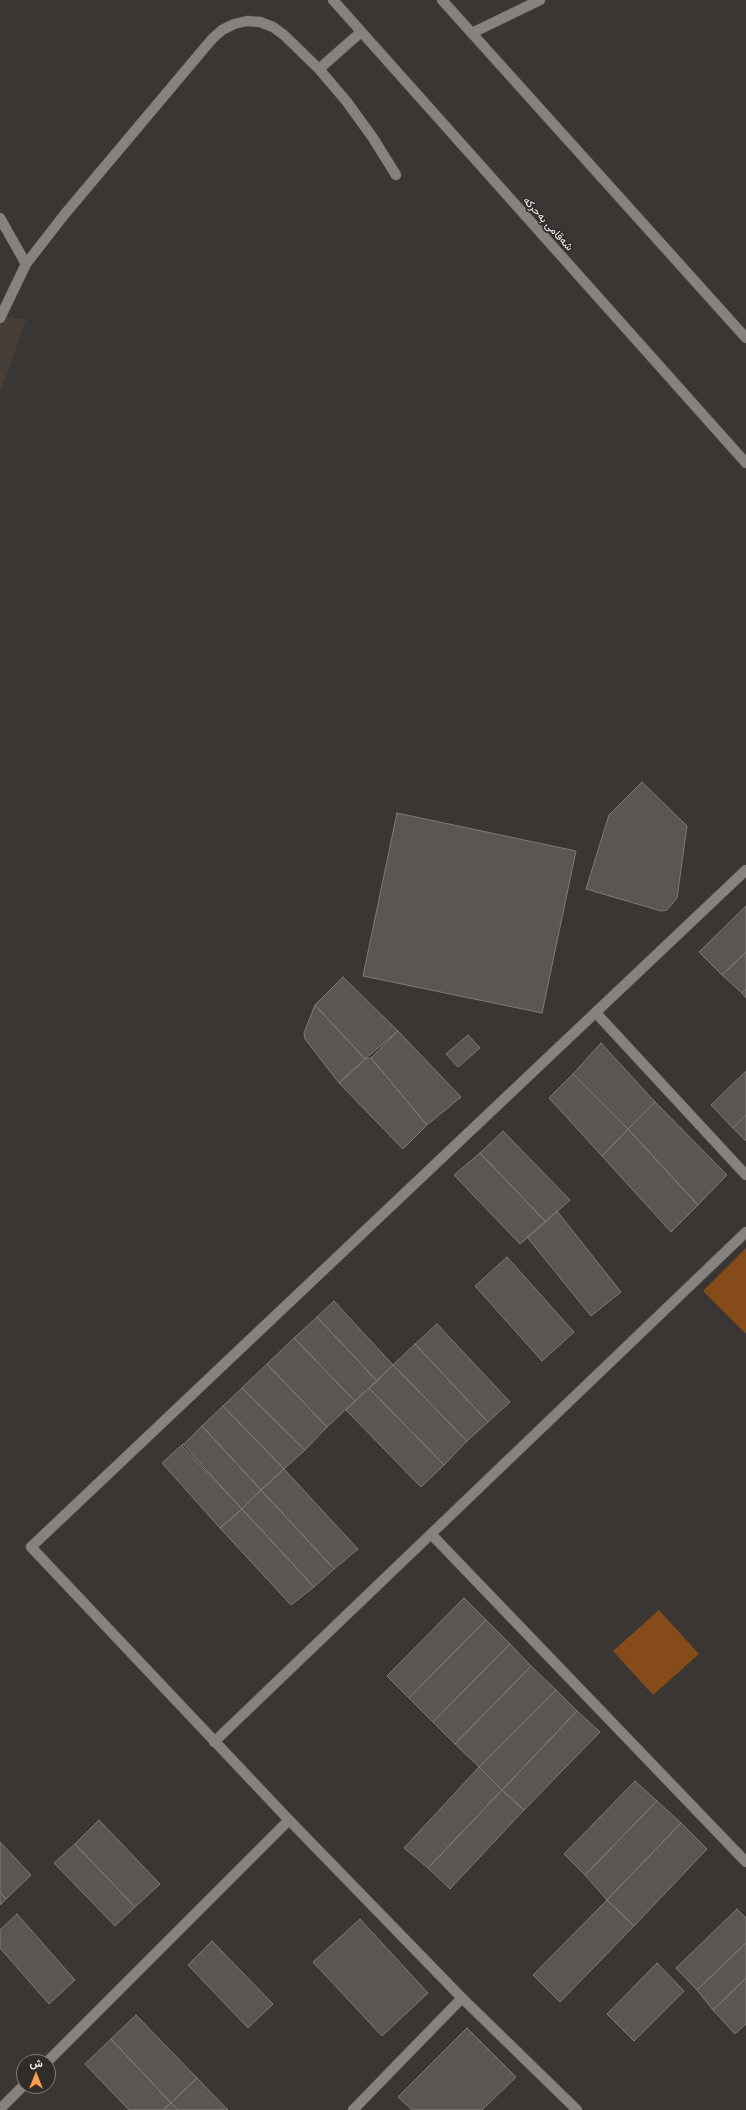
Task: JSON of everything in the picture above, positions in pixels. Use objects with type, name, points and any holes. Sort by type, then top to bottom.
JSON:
[{"type":"street","name":"شەقامی بەحرکە","points":[[333,0],[746,463]]},
{"type":"street","points":[[442,0],[746,338]]},
{"type":"street","points":[[472,33],[540,0]]},
{"type":"street","points":[[0,318],[26,264],[64,215],[212,39],[222,30],[234,24],[247,21],[260,22],[273,27],[284,35],[319,69],[347,102],[373,138],[396,175]]},
{"type":"street","points":[[319,69],[361,32]]},
{"type":"street","points":[[0,218],[26,264]]},
{"type":"street","points":[[577,2110],[462,1998],[289,1820],[32,1547],[746,870]]},
{"type":"street","points":[[596,1013],[746,1176]]},
{"type":"street","points":[[214,1742],[746,1232]]},
{"type":"street","points":[[431,1534],[746,1862]]},
{"type":"street","points":[[55,2054],[289,1820]]},
{"type":"street","points":[[354,2110],[462,1998]]},
{"type":"street","points":[[0,2109],[16,2093]]},
{"type":"shaded area","points":[[0,315],[26,320],[0,394]]},
{"type":"shaded area","points":[[746,1248],[746,1334],[703,1291]]},
{"type":"shaded area","points":[[659,1610],[699,1654],[653,1695],[613,1651]]},
{"type":"building","points":[[642,782],[687,826],[677,898],[667,910],[661,911],[586,889],[609,815]]},
{"type":"building","points":[[397,813],[576,851],[542,1013],[363,976]]},
{"type":"building","points":[[746,906],[746,952],[722,975],[699,952]]},
{"type":"building","points":[[746,952],[746,989],[742,993],[722,975]]},
{"type":"building","points":[[343,977],[398,1031],[365,1059],[315,1005]]},
{"type":"building","points":[[746,989],[746,998],[742,993]]},
{"type":"building","points":[[315,1005],[365,1059],[339,1083],[305,1039],[304,1033]]},
{"type":"building","points":[[398,1031],[461,1097],[427,1125],[371,1058]]},
{"type":"building","points":[[468,1035],[480,1048],[458,1067],[446,1054]]},
{"type":"building","points":[[601,1043],[655,1102],[628,1129],[573,1074]]},
{"type":"building","points":[[371,1058],[427,1125],[403,1149],[339,1083],[365,1059]]},
{"type":"building","points":[[746,1071],[746,1115],[733,1128],[711,1105]]},
{"type":"building","points":[[573,1074],[628,1129],[602,1156],[549,1098]]},
{"type":"building","points":[[655,1102],[727,1175],[698,1205],[628,1129]]},
{"type":"building","points":[[746,1115],[746,1141],[733,1128]]},
{"type":"building","points":[[628,1129],[698,1205],[671,1232],[602,1156]]},
{"type":"building","points":[[503,1131],[570,1200],[546,1222],[480,1153]]},
{"type":"building","points":[[480,1153],[546,1222],[520,1244],[454,1175]]},
{"type":"building","points":[[557,1211],[621,1292],[591,1316],[527,1237]]},
{"type":"building","points":[[507,1257],[574,1332],[542,1361],[475,1286]]},
{"type":"building","points":[[334,1301],[393,1365],[377,1381],[317,1317]]},
{"type":"building","points":[[317,1317],[377,1381],[355,1401],[294,1338]]},
{"type":"building","points":[[437,1324],[510,1402],[488,1422],[415,1344]]},
{"type":"building","points":[[294,1338],[355,1401],[327,1427],[267,1364]]},
{"type":"building","points":[[415,1344],[488,1422],[467,1441],[393,1365]]},
{"type":"building","points":[[267,1364],[327,1427],[305,1450],[242,1388]]},
{"type":"building","points":[[393,1365],[467,1441],[444,1465],[369,1388]]},
{"type":"building","points":[[242,1388],[305,1450],[284,1469],[223,1406]]},
{"type":"building","points":[[369,1388],[444,1465],[421,1487],[346,1410]]},
{"type":"building","points":[[223,1406],[284,1469],[261,1490],[202,1426]]},
{"type":"building","points":[[202,1426],[261,1490],[242,1509],[182,1446]]},
{"type":"building","points":[[183,1444],[242,1509],[220,1528],[162,1463]]},
{"type":"building","points":[[284,1469],[358,1549],[334,1569],[261,1490]]},
{"type":"building","points":[[261,1490],[334,1569],[314,1587],[242,1509]]},
{"type":"building","points":[[242,1509],[314,1587],[291,1605],[220,1528]]},
{"type":"building","points":[[464,1598],[486,1620],[409,1698],[387,1676]]},
{"type":"building","points":[[486,1620],[510,1644],[433,1722],[409,1698]]},
{"type":"building","points":[[510,1644],[531,1666],[455,1744],[433,1722]]},
{"type":"building","points":[[531,1666],[556,1690],[479,1767],[455,1744]]},
{"type":"building","points":[[556,1690],[577,1711],[502,1790],[479,1767]]},
{"type":"building","points":[[577,1711],[600,1732],[524,1810],[502,1790]]},
{"type":"building","points":[[479,1767],[502,1790],[428,1868],[404,1848]]},
{"type":"building","points":[[635,1781],[657,1801],[585,1875],[564,1854]]},
{"type":"building","points":[[502,1790],[524,1810],[450,1889],[428,1868]]},
{"type":"building","points":[[657,1801],[681,1823],[607,1900],[585,1875]]},
{"type":"building","points":[[99,1820],[160,1884],[135,1907],[75,1844]]},
{"type":"building","points":[[681,1823],[707,1849],[634,1926],[607,1900]]},
{"type":"building","points":[[0,1842],[31,1875],[6,1899],[0,1892]]},
{"type":"building","points":[[75,1844],[135,1907],[115,1926],[54,1863]]},
{"type":"building","points":[[0,1892],[6,1899],[0,1905]]},
{"type":"building","points":[[607,1900],[634,1926],[560,2002],[533,1975]]},
{"type":"building","points":[[737,1909],[746,1918],[746,1943],[697,1990],[676,1968]]},
{"type":"building","points":[[17,1914],[75,1980],[49,2004],[0,1948],[0,1930]]},
{"type":"building","points":[[360,1919],[428,1993],[382,2036],[313,1962]]},
{"type":"building","points":[[212,1941],[273,2004],[248,2028],[188,1965]]},
{"type":"building","points":[[746,1943],[746,1978],[713,2010],[697,1990]]},
{"type":"building","points":[[657,1963],[684,1991],[634,2041],[607,2014]]},
{"type":"building","points":[[746,1978],[746,2024],[735,2034],[713,2010]]},
{"type":"building","points":[[136,2015],[197,2078],[171,2103],[111,2039]]},
{"type":"building","points":[[467,2028],[516,2077],[482,2110],[412,2110],[398,2097]]},
{"type":"building","points":[[111,2039],[171,2103],[163,2110],[129,2110],[85,2064]]},
{"type":"building","points":[[197,2078],[228,2110],[178,2110],[171,2103]]},
{"type":"building","points":[[171,2103],[178,2110],[163,2110]]}]
